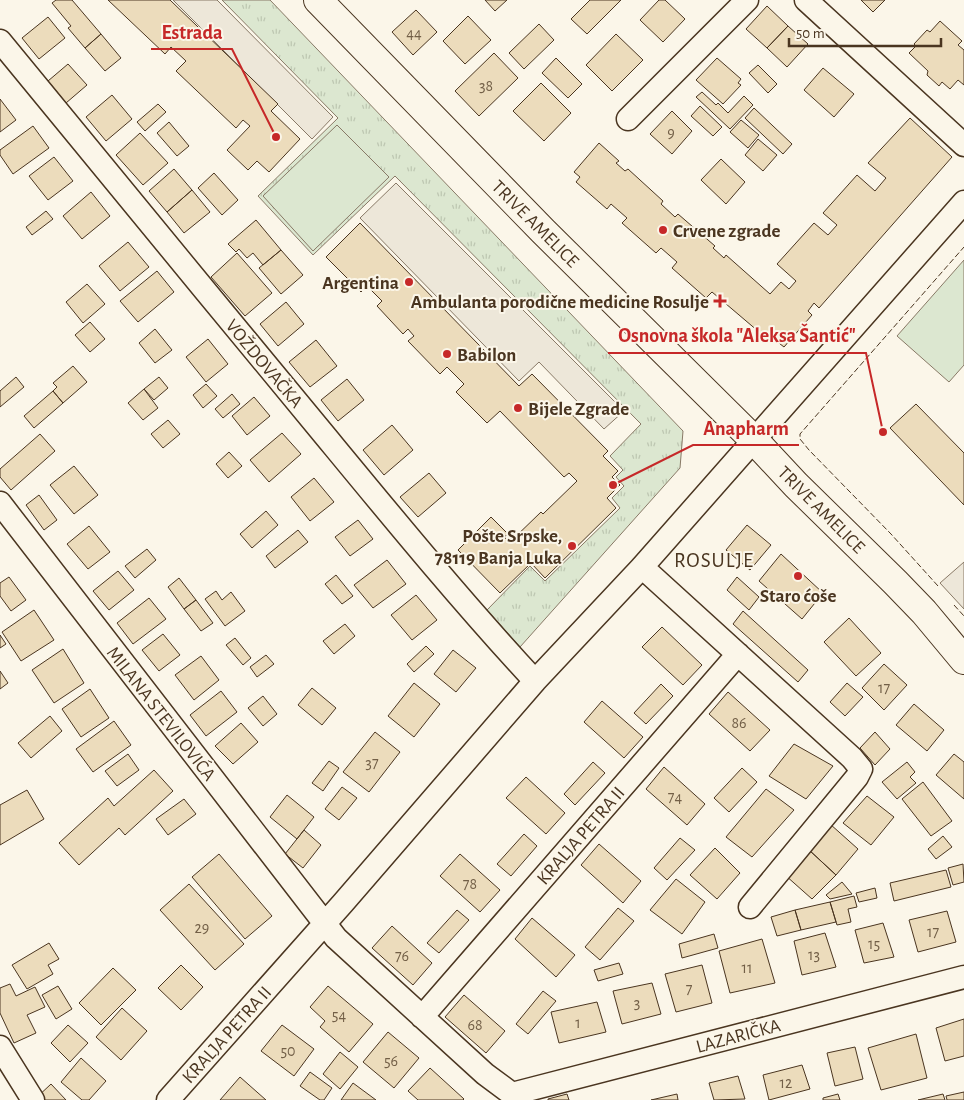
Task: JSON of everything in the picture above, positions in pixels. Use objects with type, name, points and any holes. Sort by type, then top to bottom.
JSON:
[{"type":"main road","name":"TRIVE AMELICE","points":[[318,0],[543,231],[907,594],[964,660]]},
{"type":"street","points":[[628,120],[747,0]]},
{"type":"street","points":[[806,0],[964,145]]},
{"type":"street","name":"VOŽDOVAČKA","points":[[0,41],[425,556],[517,662],[535,680]]},
{"type":"street","name":"KRALJA PETRA II","points":[[168,1100],[324,923],[343,904],[535,680],[642,567],[964,202]]},
{"type":"street","name":"MILANA STEVILOVIĆA","points":[[0,503],[324,923]]},
{"type":"street","points":[[642,567],[852,758],[860,769],[857,777],[750,907]]},
{"type":"street","name":"KRALJA PETRA II","points":[[422,1017],[738,654]]},
{"type":"street","points":[[324,923],[342,944],[485,1074],[513,1097]]},
{"type":"street","name":"LAZARIČKA","points":[[513,1097],[964,977]]},
{"type":"street","points":[[0,1047],[33,1100]]},
{"type":"green space","points":[[222,0],[270,0],[683,431],[680,468],[520,647],[487,610],[530,566],[545,581],[620,508],[612,498],[624,486],[616,477],[623,470],[610,456],[641,424],[395,176],[313,255],[258,196],[338,118]]},
{"type":"green space","points":[[337,125],[389,177],[313,251],[263,196]]},
{"type":"green space","points":[[964,260],[964,365],[949,382],[897,336]]},
{"type":"shaded area","points":[[173,0],[217,0],[333,117],[312,139]]},
{"type":"shaded area","points":[[396,183],[624,411],[604,429],[539,362],[519,381],[360,218]]},
{"type":"shaded area","points":[[964,562],[964,609],[940,583]]},
{"type":"building","points":[[56,0],[72,0],[101,34],[85,48],[68,28],[71,26],[52,3]]},
{"type":"building","points":[[108,0],[170,0],[278,104],[271,111],[300,139],[269,172],[257,161],[248,170],[227,150],[250,126],[243,120],[236,128],[176,71],[186,61],[171,47],[165,54]]},
{"type":"building","points":[[485,0],[507,0],[495,11]]},
{"type":"building","points":[[590,0],[621,0],[587,34],[571,19]]},
{"type":"building","points":[[659,0],[665,0],[685,19],[663,42],[640,20]]},
{"type":"building","points":[[861,0],[885,0],[873,12]]},
{"type":"building","points":[[767,6],[788,26],[767,48],[746,29]]},
{"type":"building","points":[[416,10],[437,32],[413,55],[392,32]]},
{"type":"building","points":[[468,16],[491,40],[465,64],[443,41]]},
{"type":"building","points":[[48,17],[65,38],[39,59],[22,38]]},
{"type":"building","points":[[940,21],[962,41],[958,45],[964,50],[964,85],[958,80],[950,89],[942,82],[939,86],[927,75],[928,71],[909,53],[916,46],[914,44],[927,30],[930,32]]},
{"type":"building","points":[[539,24],[554,40],[524,69],[509,53]]},
{"type":"building","points":[[788,26],[808,44],[787,67],[767,48]]},
{"type":"building","points":[[101,34],[121,58],[105,71],[85,48]]},
{"type":"building","points":[[616,34],[643,60],[612,91],[586,65]]},
{"type":"building","points":[[494,53],[518,78],[479,116],[455,91]]},
{"type":"building","points":[[556,58],[582,84],[568,98],[542,73]]},
{"type":"building","points":[[717,58],[741,79],[738,83],[741,85],[723,104],[696,80]]},
{"type":"building","points":[[68,64],[87,85],[66,103],[48,81]]},
{"type":"building","points":[[758,65],[777,84],[768,93],[749,73]]},
{"type":"building","points":[[823,68],[854,94],[834,117],[804,90]]},
{"type":"building","points":[[541,83],[571,113],[544,141],[513,111]]},
{"type":"building","points":[[702,92],[728,113],[744,96],[753,105],[730,129],[696,97]]},
{"type":"building","points":[[112,95],[132,119],[106,141],[86,117]]},
{"type":"building","points":[[0,99],[16,120],[0,132]]},
{"type":"building","points":[[158,104],[166,112],[145,131],[137,122]]},
{"type":"building","points":[[700,106],[722,127],[713,136],[691,116]]},
{"type":"building","points":[[754,108],[792,144],[783,154],[745,118]]},
{"type":"building","points":[[672,111],[692,131],[672,154],[650,134]]},
{"type":"building","name":"Crvene zgrade","points":[[910,118],[952,157],[819,308],[814,303],[808,311],[812,315],[784,347],[775,340],[772,343],[712,292],[706,298],[672,268],[677,262],[661,248],[656,253],[622,223],[627,218],[611,204],[607,209],[576,182],[580,177],[574,172],[599,143],[619,161],[616,163],[625,171],[628,169],[663,201],[661,204],[675,217],[678,214],[715,246],[713,248],[724,258],[726,255],[770,294],[781,282],[789,289],[796,281],[777,264],[814,223],[828,235],[837,225],[823,213],[857,175],[875,191],[886,178],[868,163]]},
{"type":"building","points":[[741,120],[759,135],[748,148],[730,132]]},
{"type":"building","points":[[169,122],[189,146],[177,156],[157,133]]},
{"type":"building","points":[[33,126],[49,148],[13,174],[0,155],[0,150]]},
{"type":"building","points":[[140,133],[168,163],[143,185],[116,155]]},
{"type":"building","points":[[758,139],[777,155],[763,171],[745,155]]},
{"type":"building","points":[[54,157],[73,181],[48,200],[29,176]]},
{"type":"building","points":[[721,159],[745,182],[726,204],[701,180]]},
{"type":"building","points":[[174,169],[192,190],[167,212],[149,191]]},
{"type":"building","points":[[214,173],[238,200],[222,215],[198,188]]},
{"type":"building","points":[[192,190],[210,212],[184,233],[167,212]]},
{"type":"building","points":[[91,192],[110,216],[82,239],[63,216]]},
{"type":"building","points":[[46,211],[53,219],[32,235],[26,227]]},
{"type":"building","points":[[256,220],[281,250],[263,265],[253,253],[247,258],[239,249],[236,252],[228,244]]},
{"type":"building","name":"Bijele Zgrade","points":[[360,223],[519,386],[532,374],[608,451],[603,456],[618,471],[612,477],[620,485],[607,498],[616,508],[545,578],[531,563],[500,593],[458,550],[491,517],[508,534],[504,537],[510,542],[541,512],[543,514],[577,481],[569,473],[564,477],[500,411],[487,423],[456,392],[464,384],[447,367],[440,374],[408,341],[414,336],[408,329],[403,334],[377,306],[382,301],[367,286],[361,292],[326,257]]},
{"type":"building","points":[[128,242],[149,267],[120,291],[99,266]]},
{"type":"building","points":[[281,250],[303,275],[281,294],[259,268]]},
{"type":"building","points":[[237,253],[272,293],[245,316],[211,277]]},
{"type":"building","points":[[157,271],[174,292],[138,322],[120,301]]},
{"type":"building","points":[[87,284],[105,304],[83,323],[66,302]]},
{"type":"building","points":[[286,302],[304,324],[278,346],[260,324]]},
{"type":"building","points":[[90,322],[105,339],[90,352],[75,335]]},
{"type":"building","points":[[155,329],[172,350],[155,363],[139,343]]},
{"type":"building","points":[[208,339],[228,364],[206,382],[186,357]]},
{"type":"building","points":[[316,340],[337,366],[310,387],[289,362]]},
{"type":"building","points":[[73,366],[87,382],[63,403],[53,391],[57,387],[53,383]]},
{"type":"building","points":[[16,377],[24,387],[0,407],[0,391]]},
{"type":"building","points":[[159,377],[168,388],[154,400],[144,389]]},
{"type":"building","points":[[347,379],[364,400],[338,421],[321,400]]},
{"type":"building","points":[[206,384],[217,396],[203,408],[193,395]]},
{"type":"building","points":[[144,389],[158,408],[143,420],[128,403]]},
{"type":"building","points":[[53,391],[63,403],[34,428],[24,416]]},
{"type":"building","points":[[232,394],[240,404],[223,418],[215,409]]},
{"type":"building","points":[[254,397],[270,416],[247,435],[232,416]]},
{"type":"building","points":[[916,404],[964,453],[964,505],[890,428]]},
{"type":"building","points":[[168,420],[180,434],[163,448],[151,434]]},
{"type":"building","points":[[392,425],[413,450],[384,475],[363,450]]},
{"type":"building","points":[[282,433],[301,454],[269,482],[250,460]]},
{"type":"building","points":[[40,434],[55,451],[11,490],[0,477],[0,469]]},
{"type":"building","points":[[229,452],[242,466],[228,478],[216,464]]},
{"type":"building","points":[[74,466],[98,495],[74,514],[50,485]]},
{"type":"building","points":[[429,473],[446,493],[418,517],[400,497]]},
{"type":"building","points":[[314,478],[334,502],[310,521],[291,497]]},
{"type":"building","points":[[39,495],[57,520],[44,530],[26,505]]},
{"type":"building","points":[[266,511],[278,525],[252,548],[240,534]]},
{"type":"building","points":[[358,520],[373,539],[350,556],[335,537]]},
{"type":"building","points":[[747,525],[771,545],[750,570],[726,550]]},
{"type":"building","points":[[89,526],[110,552],[88,569],[67,544]]},
{"type":"building","points":[[298,530],[308,542],[275,568],[266,556]]},
{"type":"building","points":[[147,549],[156,560],[135,578],[125,566]]},
{"type":"building","points":[[781,554],[823,593],[802,619],[759,581]]},
{"type":"building","points":[[387,560],[406,584],[373,608],[354,585]]},
{"type":"building","points":[[118,571],[134,590],[109,610],[93,591]]},
{"type":"building","points":[[336,575],[353,596],[342,604],[325,584]]},
{"type":"building","points":[[9,577],[26,600],[11,611],[0,596],[0,583]]},
{"type":"building","points":[[737,577],[759,597],[749,610],[727,590]]},
{"type":"building","points":[[179,578],[196,600],[184,609],[168,587]]},
{"type":"building","points":[[216,591],[222,600],[231,592],[245,611],[225,626],[205,599]]},
{"type":"building","points":[[416,595],[437,620],[412,640],[391,615]]},
{"type":"building","points":[[149,598],[166,619],[133,644],[117,623]]},
{"type":"building","points":[[196,600],[213,623],[201,631],[184,609]]},
{"type":"building","points":[[34,610],[54,640],[21,661],[2,632]]},
{"type":"building","points":[[743,611],[808,670],[798,682],[733,624]]},
{"type":"building","points":[[849,618],[881,653],[856,676],[824,642]]},
{"type":"building","points":[[345,624],[355,636],[334,654],[323,641]]},
{"type":"building","points":[[662,627],[702,665],[683,685],[642,647]]},
{"type":"building","points":[[163,634],[180,655],[159,671],[142,650]]},
{"type":"building","points":[[0,635],[6,644],[0,648]]},
{"type":"building","points":[[235,638],[251,658],[243,665],[226,645]]},
{"type":"building","points":[[426,646],[434,654],[414,672],[407,664]]},
{"type":"building","points":[[63,649],[84,683],[54,703],[32,670]]},
{"type":"building","points":[[453,650],[476,668],[456,692],[434,674]]},
{"type":"building","points":[[266,655],[274,664],[257,677],[250,667]]},
{"type":"building","points":[[201,656],[219,680],[194,700],[175,675]]},
{"type":"building","points":[[884,664],[907,685],[884,710],[862,688]]},
{"type":"building","points":[[0,671],[8,683],[0,689]]},
{"type":"building","points":[[414,683],[440,704],[414,737],[388,716]]},
{"type":"building","points":[[847,683],[863,697],[845,716],[830,702]]},
{"type":"building","points":[[661,684],[673,696],[646,724],[634,713]]},
{"type":"building","points":[[312,688],[336,708],[322,725],[298,705]]},
{"type":"building","points":[[90,689],[109,718],[81,737],[62,709]]},
{"type":"building","points":[[221,691],[237,712],[206,736],[190,715]]},
{"type":"building","points":[[728,692],[770,730],[750,751],[709,714]]},
{"type":"building","points":[[263,696],[277,714],[263,726],[248,708]]},
{"type":"building","points":[[602,701],[643,737],[624,758],[584,722]]},
{"type":"building","points":[[914,704],[944,730],[927,751],[896,725]]},
{"type":"building","points":[[50,716],[62,731],[31,758],[18,743]]},
{"type":"building","points":[[114,721],[131,745],[93,772],[76,749]]},
{"type":"building","points":[[241,723],[258,742],[233,764],[215,746]]},
{"type":"building","points":[[375,732],[400,752],[369,792],[343,772]]},
{"type":"building","points":[[875,732],[890,749],[875,765],[860,748]]},
{"type":"building","points":[[794,744],[833,766],[806,799],[769,776]]},
{"type":"building","points":[[128,754],[139,770],[117,786],[105,771]]},
{"type":"building","points":[[954,754],[964,762],[964,799],[936,775]]},
{"type":"building","points":[[329,761],[339,768],[323,791],[312,783]]},
{"type":"building","points":[[593,762],[605,773],[575,805],[564,794]]},
{"type":"building","points":[[907,762],[915,772],[910,777],[916,783],[897,799],[882,782]]},
{"type":"building","points":[[664,767],[705,804],[687,825],[646,789]]},
{"type":"building","points":[[742,768],[757,782],[729,812],[714,798]]},
{"type":"building","points":[[154,770],[173,791],[125,835],[119,828],[79,865],[59,843],[108,798],[114,806]]},
{"type":"building","points":[[526,777],[565,813],[546,834],[506,798]]},
{"type":"building","points":[[923,782],[952,821],[931,836],[902,799]]},
{"type":"building","points":[[342,787],[357,798],[339,820],[325,809]]},
{"type":"building","points":[[766,789],[794,810],[752,857],[726,837]]},
{"type":"building","points":[[27,790],[44,819],[0,845],[0,805]]},
{"type":"building","points":[[287,795],[314,817],[297,839],[270,817]]},
{"type":"building","points":[[867,796],[894,817],[871,845],[843,823]]},
{"type":"building","points":[[184,799],[196,814],[168,835],[156,819]]},
{"type":"building","points":[[830,824],[858,849],[836,875],[808,849]]},
{"type":"building","points":[[304,830],[321,845],[303,868],[285,854]]},
{"type":"building","points":[[524,834],[537,846],[511,876],[497,864]]},
{"type":"building","points":[[943,836],[952,847],[936,859],[928,849]]},
{"type":"building","points":[[680,838],[695,850],[667,880],[654,868]]},
{"type":"building","points":[[599,844],[641,881],[623,903],[581,865]]},
{"type":"building","points":[[715,848],[740,873],[717,899],[690,875]]},
{"type":"building","points":[[808,849],[836,875],[812,899],[785,875]]},
{"type":"building","points":[[219,854],[272,916],[245,939],[192,877]]},
{"type":"building","points":[[460,854],[500,890],[480,912],[440,876]]},
{"type":"building","points":[[963,864],[964,882],[953,885],[948,868]]},
{"type":"building","points":[[946,870],[951,887],[894,901],[890,883]]},
{"type":"building","points":[[676,879],[705,902],[682,934],[650,910]]},
{"type":"building","points":[[842,882],[852,894],[830,899],[826,895]]},
{"type":"building","points":[[189,884],[244,944],[215,970],[160,910]]},
{"type":"building","points":[[875,888],[877,898],[859,902],[856,893]]},
{"type":"building","points":[[854,896],[857,907],[848,909],[851,922],[837,925],[830,902]]},
{"type":"building","points":[[830,902],[836,922],[801,930],[795,910]]},
{"type":"building","points":[[618,908],[634,921],[600,960],[585,947]]},
{"type":"building","points":[[457,910],[469,920],[439,953],[427,943]]},
{"type":"building","points":[[795,910],[801,930],[777,936],[771,917]]},
{"type":"building","points":[[947,911],[956,942],[918,952],[909,920]]},
{"type":"building","points":[[532,918],[575,955],[556,977],[515,939]]},
{"type":"building","points":[[883,923],[894,957],[864,963],[855,930]]},
{"type":"building","points":[[392,926],[432,963],[413,985],[372,948]]},
{"type":"building","points":[[825,933],[836,967],[802,975],[794,941]]},
{"type":"building","points":[[714,934],[718,948],[682,958],[679,944]]},
{"type":"building","points":[[762,939],[775,983],[730,993],[719,951]]},
{"type":"building","points":[[49,943],[59,959],[48,965],[53,974],[27,989],[12,965]]},
{"type":"building","points":[[619,963],[623,974],[598,981],[594,970]]},
{"type":"building","points":[[181,965],[203,987],[181,1010],[158,988]]},
{"type":"building","points":[[702,965],[712,1003],[676,1012],[665,974]]},
{"type":"building","points":[[113,968],[136,990],[101,1025],[79,1003]]},
{"type":"building","points":[[652,983],[661,1014],[622,1024],[613,991]]},
{"type":"building","points":[[10,984],[16,996],[35,987],[45,1007],[27,1015],[36,1033],[14,1043],[0,1013],[0,988]]},
{"type":"building","points":[[58,986],[72,1009],[56,1019],[42,995]]},
{"type":"building","points":[[328,986],[373,1024],[349,1052],[320,1027],[325,1021],[310,1007]]},
{"type":"building","points":[[543,991],[556,1001],[528,1034],[516,1024]]},
{"type":"building","points":[[464,995],[505,1031],[486,1053],[445,1017]]},
{"type":"building","points":[[597,1002],[606,1032],[559,1043],[551,1012]]},
{"type":"building","points":[[122,1008],[147,1031],[121,1060],[96,1037]]},
{"type":"building","points":[[964,1019],[964,1056],[945,1061],[936,1028]]},
{"type":"building","points":[[68,1025],[88,1043],[70,1062],[51,1043]]},
{"type":"building","points":[[282,1025],[314,1049],[294,1076],[261,1051]]},
{"type":"building","points":[[388,1032],[419,1058],[394,1088],[363,1062]]},
{"type":"building","points":[[916,1034],[927,1078],[881,1090],[868,1048]]},
{"type":"building","points":[[855,1047],[863,1079],[835,1086],[827,1053]]},
{"type":"building","points":[[340,1052],[358,1067],[340,1089],[323,1074]]},
{"type":"building","points":[[81,1058],[106,1081],[89,1100],[82,1100],[61,1082]]},
{"type":"building","points":[[802,1065],[810,1089],[769,1100],[763,1075]]},
{"type":"building","points":[[430,1068],[464,1099],[418,1100],[408,1091]]},
{"type":"building","points":[[310,1072],[332,1088],[324,1100],[320,1100],[300,1086]]},
{"type":"building","points":[[738,1076],[745,1099],[714,1100],[709,1083]]},
{"type":"building","points":[[240,1077],[266,1100],[220,1100]]},
{"type":"building","points":[[353,1083],[376,1100],[341,1100]]},
{"type":"building","points":[[51,1084],[66,1100],[35,1099]]},
{"type":"building","points":[[964,1092],[964,1100],[947,1100],[946,1096]]},
{"type":"building","points":[[567,1094],[569,1100],[548,1100],[548,1099]]},
{"type":"building","points":[[677,1094],[678,1100],[651,1100]]},
{"type":"building","points":[[838,1094],[840,1100],[823,1100],[823,1098]]},
{"type":"building","points":[[943,1094],[945,1100],[918,1100]]},
{"type":"fence","points":[[938,586],[891,534],[809,450],[800,439],[800,434],[964,247]]},
{"type":"fence","points":[[954,605],[964,616]]},
{"type":"place","name":"Estrada","points":[[276,137]]},
{"type":"place","name":"Crvene zgrade","points":[[663,230]]},
{"type":"place","name":"Argentina","points":[[409,282]]},
{"type":"place","name":"Ambulanta porodične medicine Rosulje","points":[[720,301]]},
{"type":"place","name":"Babilon","points":[[447,354]]},
{"type":"place","name":"Bijele Zgrade","points":[[518,408]]},
{"type":"place","name":"Osnovna škola \"Aleksa Šantić\"","points":[[883,432]]},
{"type":"place","name":"Anapharm","points":[[613,485]]},
{"type":"place","name":"Pošte Srpske, 78119 Banja Luka","points":[[572,546]]},
{"type":"place","name":"Staro ćoše","points":[[798,576]]},
{"type":"district","name":"ROSULJE","points":[[714,560]]}]
